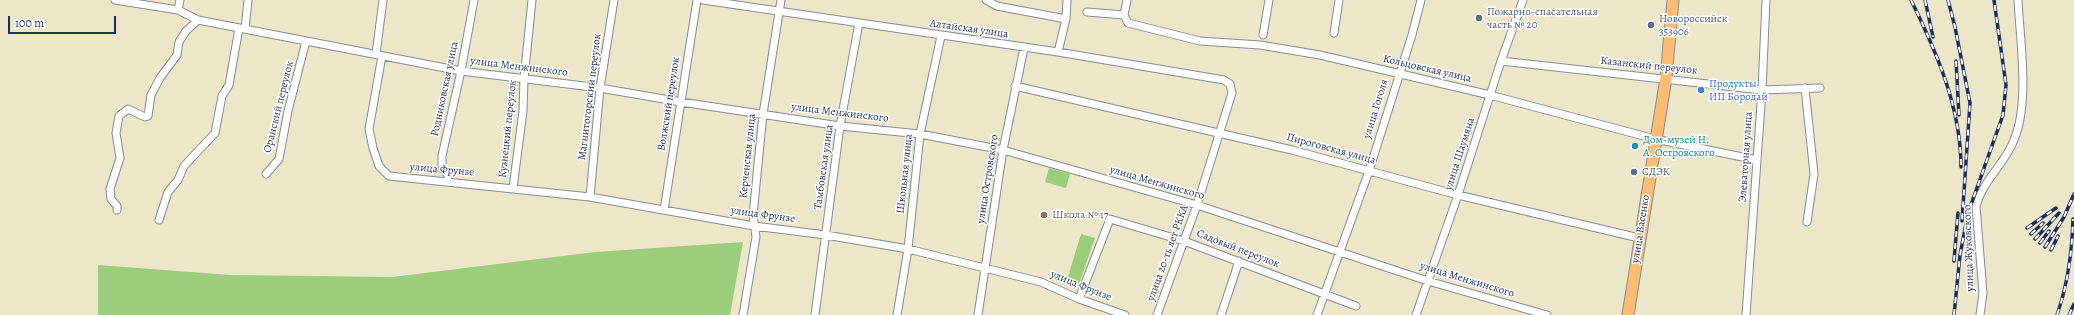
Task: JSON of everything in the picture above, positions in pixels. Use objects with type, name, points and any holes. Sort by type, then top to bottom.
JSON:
[{"type":"main road","name":"улица Васенко","points":[[1628,315],[1639,238],[1666,78],[1673,0]]},
{"type":"street","name":"улица Менжинского","points":[[115,0],[178,10],[198,20],[461,71],[600,88],[840,126],[920,134],[1003,150],[1197,205],[1340,250],[1428,281],[1547,315]]},
{"type":"street","points":[[178,10],[180,0]]},
{"type":"street","points":[[159,220],[168,192],[178,180],[184,166],[215,133],[222,96],[229,85],[248,0]]},
{"type":"street","points":[[379,55],[383,0]]},
{"type":"street","name":"Родниковская улица","points":[[448,181],[448,175],[442,168],[442,156],[461,71],[474,0]]},
{"type":"street","name":"Кузнецкий переулок","points":[[513,188],[523,111],[524,79],[532,0]]},
{"type":"street","name":"Магнитогорский переулок","points":[[590,197],[600,88],[614,0]]},
{"type":"street","name":"Волжский переулок","points":[[664,210],[696,0]]},
{"type":"street","name":"Алтайская улица","points":[[703,0],[780,10],[941,36],[1058,52],[1224,80],[1230,84]]},
{"type":"street","name":"Керченская улица","points":[[743,315],[756,237],[753,215],[763,114],[781,0]]},
{"type":"street","points":[[988,0],[997,6],[1066,20]]},
{"type":"street","points":[[1058,52],[1066,20],[1067,0]]},
{"type":"street","points":[[1090,12],[1124,15],[1126,0]]},
{"type":"street","points":[[1263,35],[1269,0]]},
{"type":"street","points":[[1334,33],[1339,0]]},
{"type":"street","name":"улица Гоголя","points":[[1317,315],[1323,294],[1369,171],[1398,74],[1412,35],[1421,0]]},
{"type":"street","name":"улица Шаумяна","points":[[1416,315],[1458,195],[1501,61],[1524,0]]},
{"type":"street","name":"Элеваторная улица","points":[[1746,315],[1762,90],[1766,0]]},
{"type":"street","name":"улица Жуковского","points":[[1980,315],[1983,293],[1976,206],[1980,192],[2014,141],[2020,120],[2023,97],[2018,0]]},
{"type":"street","name":"Кольцовская улица","points":[[1124,15],[1128,23],[1200,41],[1260,45],[1320,55],[1490,95],[1655,139],[1757,160]]},
{"type":"street","points":[[116,210],[117,206],[111,199],[110,189],[120,158],[116,132],[118,116],[128,109],[145,117],[148,116],[151,95],[160,78],[178,55],[179,42],[186,32],[198,20]]},
{"type":"street","name":"Тамбовская улица","points":[[815,315],[840,126],[859,23]]},
{"type":"street","name":"Школьная улица","points":[[897,315],[908,249],[920,134],[941,36]]},
{"type":"street","name":"Оранский переулок","points":[[266,174],[279,159],[288,111],[306,41]]},
{"type":"street","name":"улица Островского","points":[[978,315],[1003,150],[1024,48]]},
{"type":"street","name":"улица Фрунзе","points":[[379,55],[369,129],[379,166],[389,176],[590,197],[754,226],[826,235],[908,249],[986,267],[1041,282],[1079,299],[1125,315]]},
{"type":"street","name":"Казанский переулок","points":[[1501,61],[1666,78],[1762,90],[1820,88]]},
{"type":"street","name":"улица 20-ть лет РККА","points":[[1157,315],[1197,205],[1220,133],[1232,93],[1230,84]]},
{"type":"street","name":"Пироговская улица","points":[[1016,86],[1220,133],[1458,195],[1639,238]]},
{"type":"street","points":[[1805,88],[1814,174],[1807,222]]},
{"type":"street","name":"Садовый переулок","points":[[1079,299],[1110,219],[1184,241],[1356,306]]},
{"type":"street","points":[[1221,315],[1240,261]]},
{"type":"green space","points":[[1049,168],[1070,174],[1066,188],[1045,182]]},
{"type":"green space","points":[[1081,234],[1095,238],[1079,284],[1067,280]]},
{"type":"green space","points":[[743,242],[730,315],[98,315],[98,265],[231,275],[392,277],[595,252]]},
{"type":"railway","points":[[1911,0],[1930,40],[1946,81],[1957,123],[1961,167]]},
{"type":"railway","points":[[1925,0],[1933,37]]},
{"type":"railway","points":[[1948,0],[1955,27],[1970,103],[1962,221]]},
{"type":"railway","points":[[1954,315],[1960,255],[1968,213],[2003,115],[2006,85],[1994,0]]},
{"type":"railway","points":[[1956,61],[1959,115]]},
{"type":"railway","points":[[2045,247],[2064,217],[2074,194]]},
{"type":"railway","points":[[2027,228],[2056,208]]},
{"type":"railway","points":[[1954,261],[1958,213]]},
{"type":"railway","points":[[2035,239],[2059,213]]},
{"type":"railway","points":[[2057,315],[2069,268],[2073,219]]},
{"type":"railway","points":[[2031,234],[2043,223]]},
{"type":"railway","points":[[2040,243],[2049,231]]},
{"type":"railway","points":[[2051,250],[2058,236]]},
{"type":"railway","points":[[2069,315],[2074,304]]},
{"type":"place","name":"Пожарно-спасательная часть № 20","points":[[1479,18]]},
{"type":"place","name":"Новороссийск 353906","points":[[1651,25]]},
{"type":"place","name":"Продукты ИП Бородай","points":[[1701,90]]},
{"type":"place","name":"Дом-музей Н. А. Островского","points":[[1635,146]]},
{"type":"place","name":"СДЭК","points":[[1634,172]]},
{"type":"place","name":"Школа № 17","points":[[1044,215]]}]
